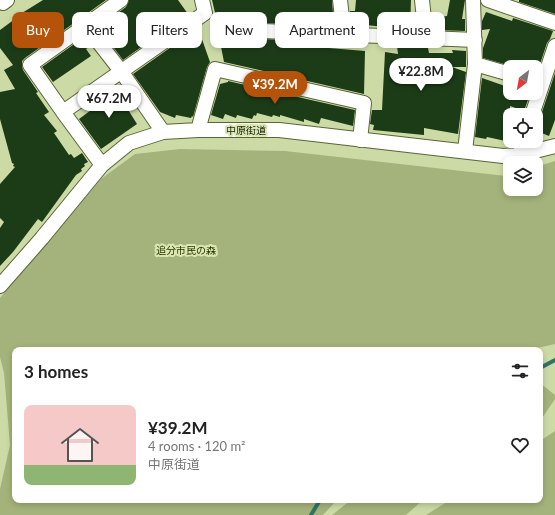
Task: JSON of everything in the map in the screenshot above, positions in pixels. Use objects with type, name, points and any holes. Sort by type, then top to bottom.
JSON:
[{"type":"street","points":[[1,0],[3,3],[7,0]]},
{"type":"street","points":[[105,12],[121,0]]},
{"type":"street","points":[[63,112],[205,13],[202,0]]},
{"type":"street","points":[[340,0],[341,12]]},
{"type":"street","points":[[422,0],[423,12]]},
{"type":"street","points":[[466,151],[475,64],[472,0]]},
{"type":"street","points":[[488,0],[555,23]]},
{"type":"street","points":[[72,36],[30,65],[102,165]]},
{"type":"street","points":[[445,39],[475,40]]},
{"type":"street","points":[[543,74],[555,46]]},
{"type":"street","points":[[103,48],[121,71],[163,132]]},
{"type":"street","points":[[475,64],[503,72]]},
{"type":"street","points":[[198,130],[215,69],[364,103],[360,140]]},
{"type":"street","name":"中原街道","points":[[0,286],[102,165],[129,143],[163,132],[198,130],[279,130],[503,156],[520,155],[555,146]]},
{"type":"street","points":[[520,155],[522,148]]},
{"type":"green space","name":"追分市民の森","points":[[180,149],[285,151],[503,176],[503,196],[543,196],[543,165],[555,161],[555,344],[542,347],[12,347],[12,503],[334,503],[323,515],[0,515],[0,489],[10,445],[4,373],[0,357],[0,298],[101,179],[135,154]]},
{"type":"green space","points":[[543,385],[555,395],[555,399],[543,417]]},
{"type":"green space","points":[[555,431],[555,515],[426,515],[445,503],[543,503],[543,439]]},
{"type":"green space","points":[[347,503],[420,503],[406,515],[332,515]]},
{"type":"building","points":[[43,0],[106,0],[89,12],[72,12],[72,24],[64,30],[64,12],[24,12]]},
{"type":"building","points":[[129,0],[178,0],[187,12],[136,12],[136,48],[140,48],[123,60],[114,48],[128,48],[128,12],[119,12],[126,7]]},
{"type":"building","points":[[212,0],[332,0],[333,12],[275,12],[275,24],[267,23],[267,12],[215,12]]},
{"type":"building","points":[[356,0],[411,0],[411,12],[377,12],[377,26],[369,25],[369,12],[350,11],[355,11]]},
{"type":"building","points":[[450,0],[465,0],[462,19],[465,19],[465,31],[445,30],[445,16],[447,16]]},
{"type":"building","points":[[519,0],[555,0],[555,14],[519,2]]},
{"type":"building","points":[[486,12],[512,21],[513,18],[553,31],[541,60],[503,60],[503,64],[483,58],[483,48],[490,29],[482,30],[482,21]]},
{"type":"building","points":[[12,21],[12,48],[39,48],[22,61],[23,70],[49,112],[44,115],[57,131],[54,133],[69,155],[71,154],[74,158],[82,153],[88,162],[84,164],[85,166],[81,169],[82,171],[76,175],[42,222],[38,219],[13,252],[0,266],[0,228],[4,222],[0,218],[0,184],[15,167],[12,163],[0,119],[0,92],[15,89],[4,70],[13,65],[0,48],[0,30]]},
{"type":"building","points":[[202,39],[210,62],[207,67],[193,117],[192,116],[191,118],[176,115],[175,118],[160,112],[133,74],[170,48],[202,48]]},
{"type":"building","points":[[267,39],[275,40],[275,48],[329,48],[365,51],[364,94],[224,62],[221,48],[267,48]]},
{"type":"building","points":[[72,46],[72,48],[88,48],[86,49],[91,56],[53,82],[42,67]]},
{"type":"building","points":[[397,48],[428,48],[429,53],[453,53],[452,50],[466,51],[466,67],[452,67],[466,72],[458,134],[424,128],[424,135],[373,130],[374,125],[370,124],[372,110],[382,110],[385,52],[398,54]]},
{"type":"building","points":[[555,73],[555,120],[549,136],[543,134],[543,109]]},
{"type":"building","points":[[482,78],[503,85],[503,100],[528,100],[525,108],[516,108],[510,106],[510,108],[503,108],[503,140],[487,137],[486,139],[475,137]]},
{"type":"building","points":[[228,81],[355,110],[353,126],[321,118],[319,124],[304,119],[304,122],[280,115],[280,117],[273,115],[272,117],[257,113],[252,119],[237,115],[236,118],[225,114],[223,119],[211,115],[220,84]]},
{"type":"building","points":[[120,85],[127,95],[122,98],[137,124],[101,149],[79,119],[106,99],[104,96]]},
{"type":"waterway","points":[[543,366],[555,360]]},
{"type":"waterway","points":[[311,515],[318,503]]}]
